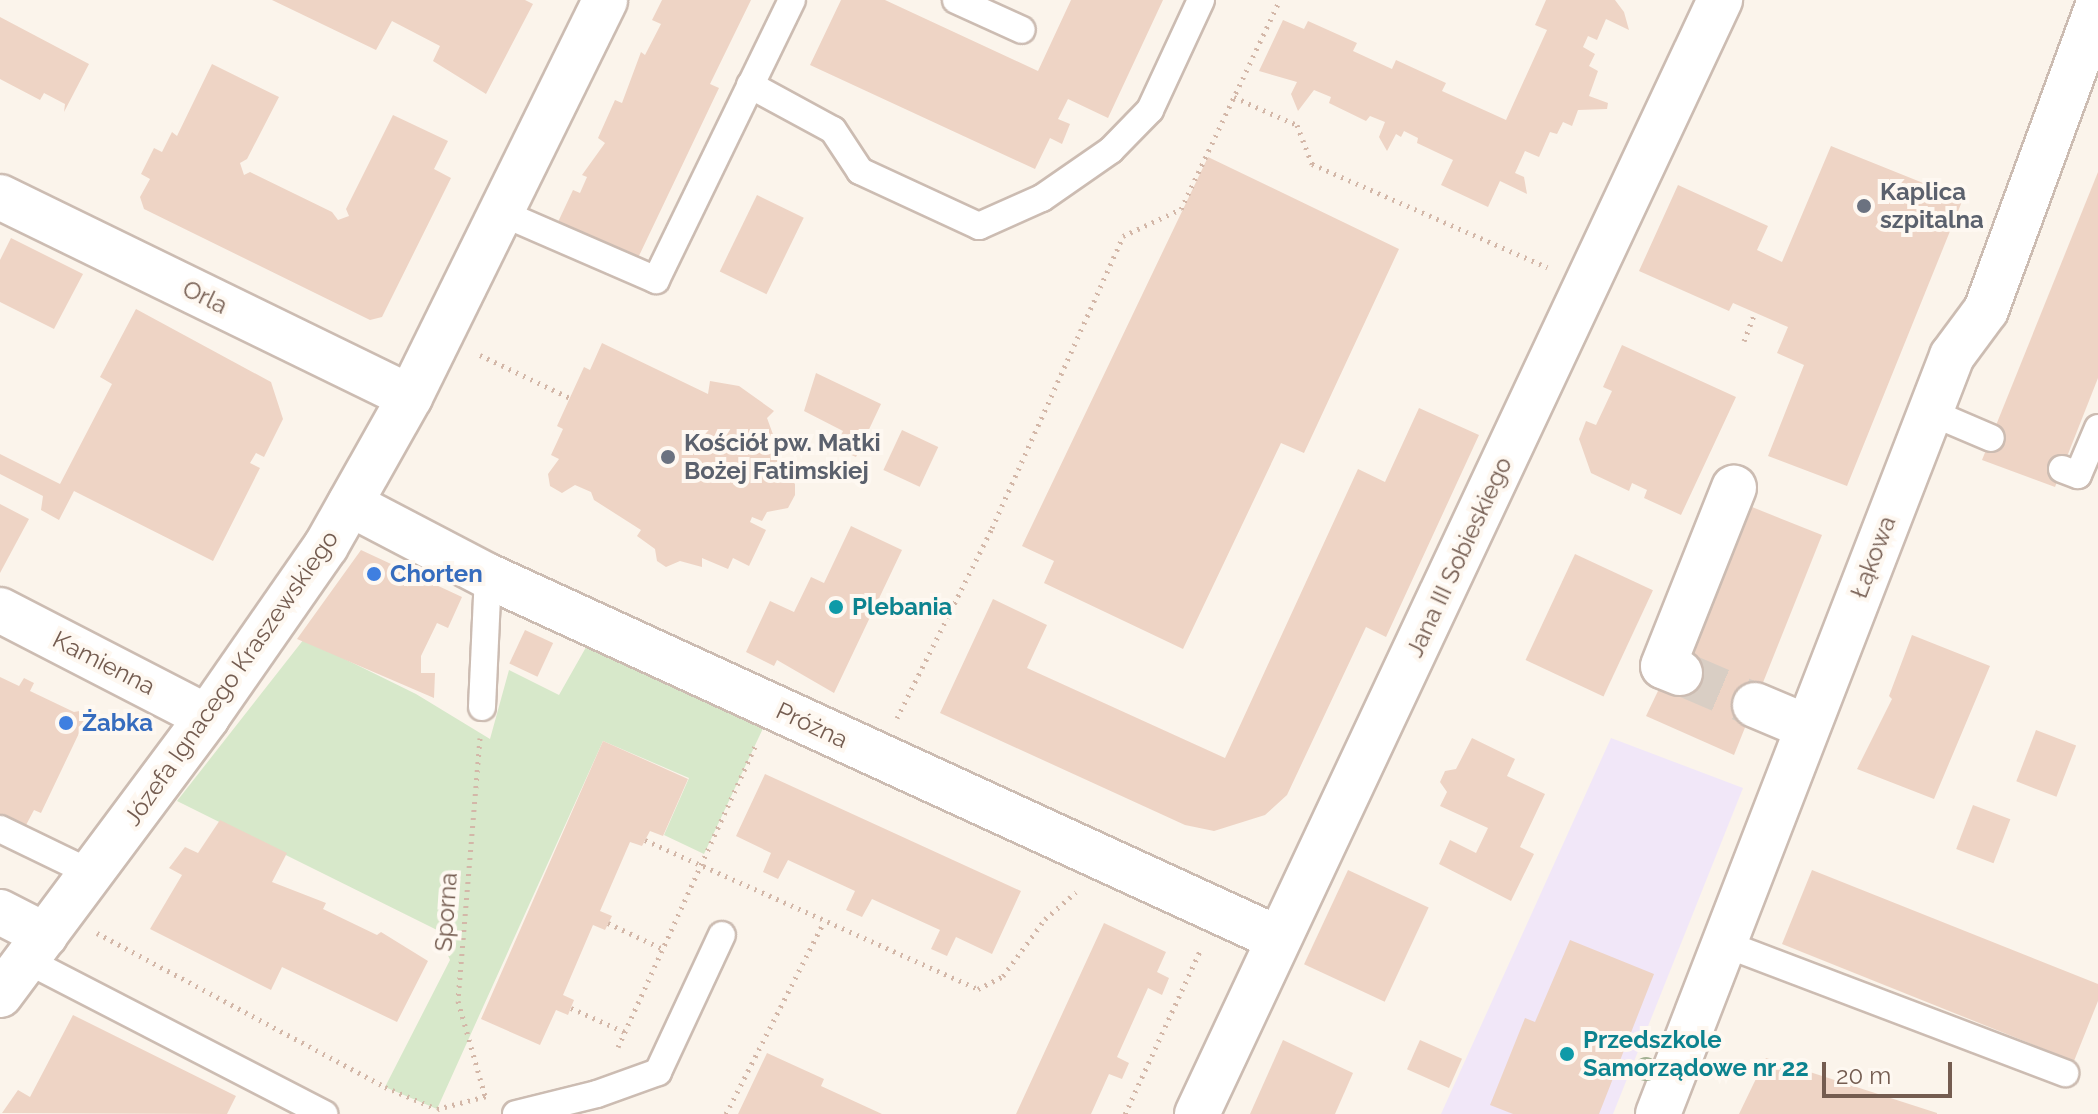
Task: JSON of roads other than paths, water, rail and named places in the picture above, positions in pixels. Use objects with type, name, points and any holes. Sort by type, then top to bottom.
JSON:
[{"type":"street","name":"Józefa Ignacego Kraszewskiego","points":[[0,995],[93,874],[300,587],[410,397],[605,0]]},
{"type":"street","name":"Jana III Sobieskiego","points":[[1197,1114],[1720,0]]},
{"type":"street","name":"Łąkowa","points":[[1658,1114],[1952,356],[1986,310],[2004,254],[2098,6]]},
{"type":"street","name":"Orla","points":[[0,197],[410,397]]},
{"type":"street","points":[[1680,673],[1663,666],[1734,488]]},
{"type":"street","name":"Próżna","points":[[350,504],[488,576],[1277,938]]},
{"type":"street","name":"Kamienna","points":[[0,610],[207,717]]},
{"type":"street","points":[[1755,705],[1807,727]]},
{"type":"street","points":[[0,912],[43,936]]},
{"type":"lane","points":[[502,213],[656,280],[792,0]]},
{"type":"lane","points":[[956,0],[1022,30]]},
{"type":"lane","points":[[750,85],[833,130],[860,171],[979,226],[1042,198],[1111,150],[1150,110],[1201,0]]},
{"type":"lane","points":[[1930,412],[1991,438]]},
{"type":"lane","points":[[2062,469],[2078,475],[2098,428]]},
{"type":"lane","points":[[482,707],[488,576]]},
{"type":"lane","points":[[0,829],[93,874]]},
{"type":"lane","points":[[516,1114],[597,1094],[658,1072],[722,935]]},
{"type":"lane","points":[[43,936],[324,1114]]},
{"type":"lane","points":[[1725,944],[2065,1073]]},
{"type":"tunnel","points":[[1680,673],[1755,705]]},
{"type":"place","name":"Kaplica szpitalna","points":[[1864,206]]},
{"type":"place","name":"Kościół pw. Matki Bożej Fatimskiej","points":[[668,457]]},
{"type":"place","name":"Chorten","points":[[374,574]]},
{"type":"place","name":"Plebania","points":[[836,607]]},
{"type":"place","name":"Żabka","points":[[66,723]]},
{"type":"place","name":"Przedszkole Samorządowe nr 22","points":[[1567,1054]]}]
